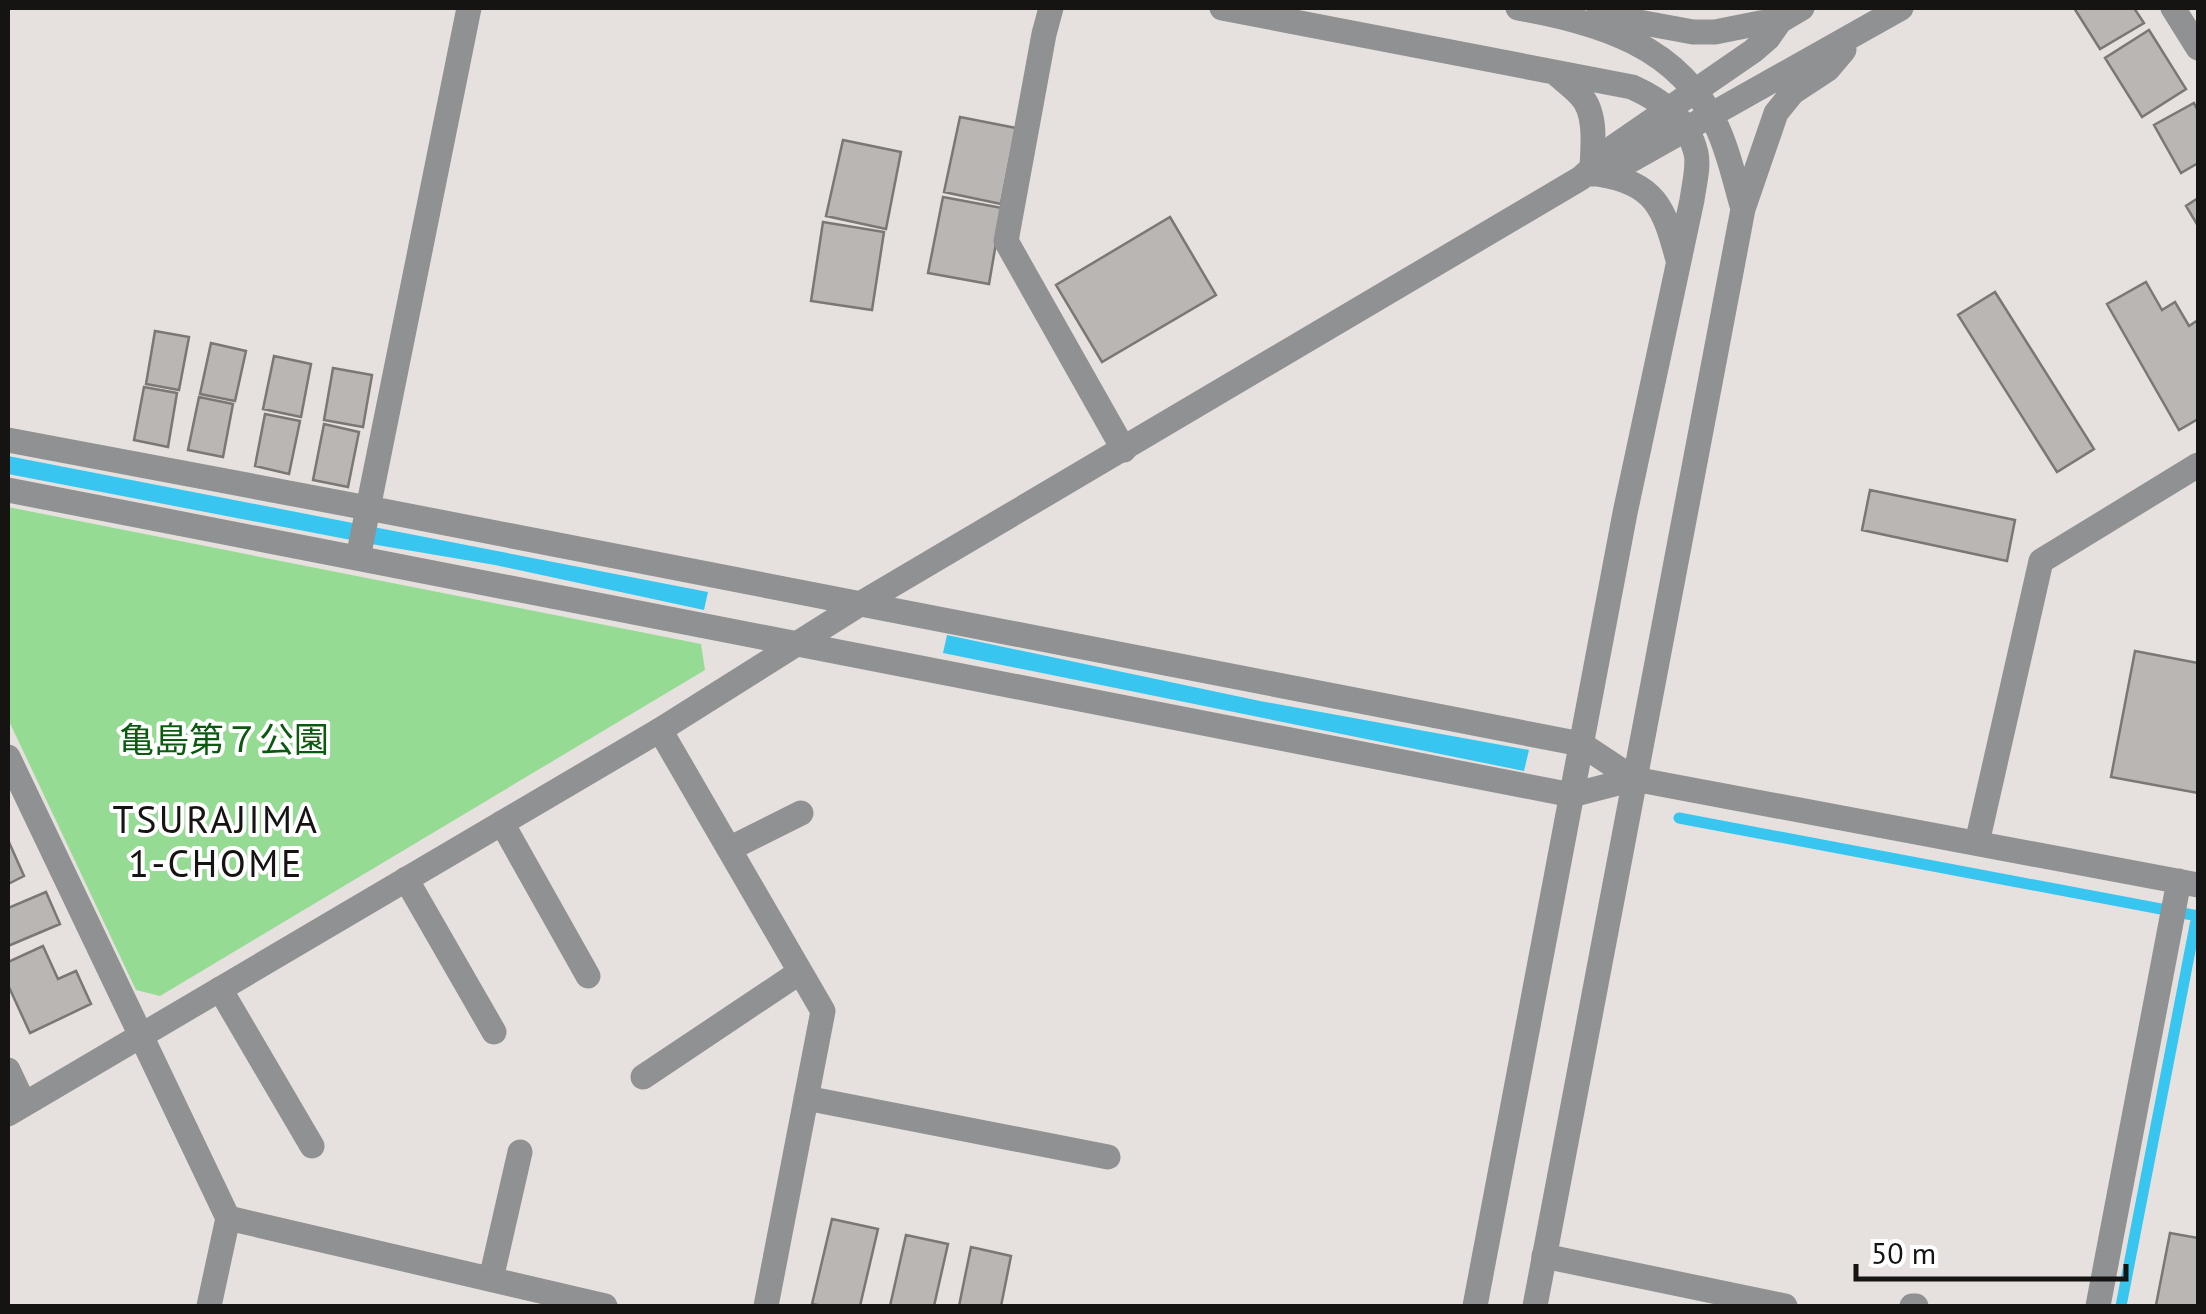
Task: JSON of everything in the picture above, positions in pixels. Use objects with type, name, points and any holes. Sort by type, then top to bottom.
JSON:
[{"type":"street","points":[[359,552],[469,8]]},
{"type":"street","points":[[1050,8],[1006,241],[1124,450]]},
{"type":"street","points":[[1222,8],[1632,86],[1677,119],[1696,154],[1680,265],[1625,513],[1475,1306]]},
{"type":"street","points":[[1518,8],[1576,18],[1628,20],[1693,32],[1780,21],[1802,8]]},
{"type":"street","points":[[1677,119],[1711,114],[1900,8]]},
{"type":"street","points":[[2173,8],[2198,48]]},
{"type":"street","points":[[1576,18],[1647,47],[1694,91],[1720,132],[1743,209]]},
{"type":"street","points":[[8,1070],[16,1109],[660,730],[860,604],[1592,172],[1624,164],[1677,119],[1694,91],[1753,51],[1780,21]]},
{"type":"street","points":[[1535,1306],[1743,209],[1776,113],[1793,92],[1828,69],[1860,31]]},
{"type":"street","points":[[1552,70],[1584,98],[1594,140],[1592,172]]},
{"type":"street","points":[[1592,172],[1640,187],[1660,206],[1680,265]]},
{"type":"street","points":[[8,440],[367,514],[860,604],[1581,744],[1634,779],[1977,843],[2185,888],[2171,925],[2098,1306]]},
{"type":"street","points":[[1977,843],[2041,561],[2198,465]]},
{"type":"street","points":[[8,490],[359,552],[1572,794],[1634,779]]},
{"type":"street","points":[[660,730],[823,1011],[766,1306]]},
{"type":"street","points":[[8,757],[228,1218],[209,1306]]},
{"type":"street","points":[[729,850],[801,812]]},
{"type":"street","points":[[502,823],[588,976]]},
{"type":"street","points":[[406,879],[494,1032]]},
{"type":"street","points":[[643,1077],[800,972]]},
{"type":"street","points":[[220,988],[312,1146]]},
{"type":"street","points":[[806,1098],[1108,1157]]},
{"type":"street","points":[[491,1279],[520,1152]]},
{"type":"street","points":[[228,1218],[605,1306]]},
{"type":"street","points":[[1544,1256],[1785,1306]]},
{"type":"green space","name":"亀島第７公園","points":[[8,507],[701,644],[705,670],[160,996],[136,990],[8,719]]},
{"type":"water","points":[[8,456],[708,592],[704,610],[495,565],[8,474]]},
{"type":"water","points":[[947,635],[1260,701],[1529,750],[1524,771],[943,653]]},
{"type":"building","points":[[2074,8],[2134,8],[2144,23],[2100,49]]},
{"type":"building","points":[[2149,30],[2186,89],[2142,117],[2105,58]]},
{"type":"building","points":[[2194,103],[2198,111],[2198,163],[2181,173],[2154,125]]},
{"type":"building","points":[[960,117],[1016,128],[1001,204],[944,192]]},
{"type":"building","points":[[843,140],[901,152],[886,229],[826,216]]},
{"type":"building","points":[[943,197],[1002,208],[989,284],[928,273]]},
{"type":"building","points":[[2198,198],[2198,226],[2186,206]]},
{"type":"building","points":[[1170,217],[1216,295],[1102,362],[1056,285]]},
{"type":"building","points":[[823,222],[884,232],[872,310],[811,301]]},
{"type":"building","points":[[2146,282],[2162,310],[2175,302],[2189,326],[2198,320],[2198,419],[2179,430],[2107,304]]},
{"type":"building","points":[[1995,292],[2094,449],[2057,472],[1958,315]]},
{"type":"building","points":[[155,331],[189,337],[179,390],[146,384]]},
{"type":"building","points":[[211,343],[246,351],[235,401],[200,394]]},
{"type":"building","points":[[274,356],[311,364],[301,417],[263,409]]},
{"type":"building","points":[[333,368],[372,375],[363,427],[324,420]]},
{"type":"building","points":[[144,387],[177,393],[168,447],[134,440]]},
{"type":"building","points":[[199,397],[233,404],[223,457],[188,450]]},
{"type":"building","points":[[265,414],[300,421],[289,474],[255,466]]},
{"type":"building","points":[[324,424],[359,432],[348,487],[313,480]]},
{"type":"building","points":[[1870,490],[2015,520],[2007,561],[1862,530]]},
{"type":"building","points":[[2135,651],[2198,663],[2198,793],[2111,777]]},
{"type":"building","points":[[8,840],[24,876],[8,884]]},
{"type":"building","points":[[46,892],[60,924],[8,946],[8,908]]},
{"type":"building","points":[[43,946],[58,979],[76,971],[91,1004],[30,1033],[8,985],[8,962]]},
{"type":"building","points":[[832,1219],[878,1229],[860,1306],[812,1304]]},
{"type":"building","points":[[2170,1233],[2198,1238],[2198,1306],[2156,1305]]},
{"type":"building","points":[[906,1235],[948,1244],[934,1306],[890,1306]]},
{"type":"building","points":[[971,1247],[1011,1256],[1001,1306],[959,1306]]},
{"type":"waterway","points":[[1679,818],[2198,916]]},
{"type":"waterway","points":[[2121,1306],[2197,915]]},
{"type":"district","name":"TSURAJIMA 1-CHOME","points":[[216,840]]}]
